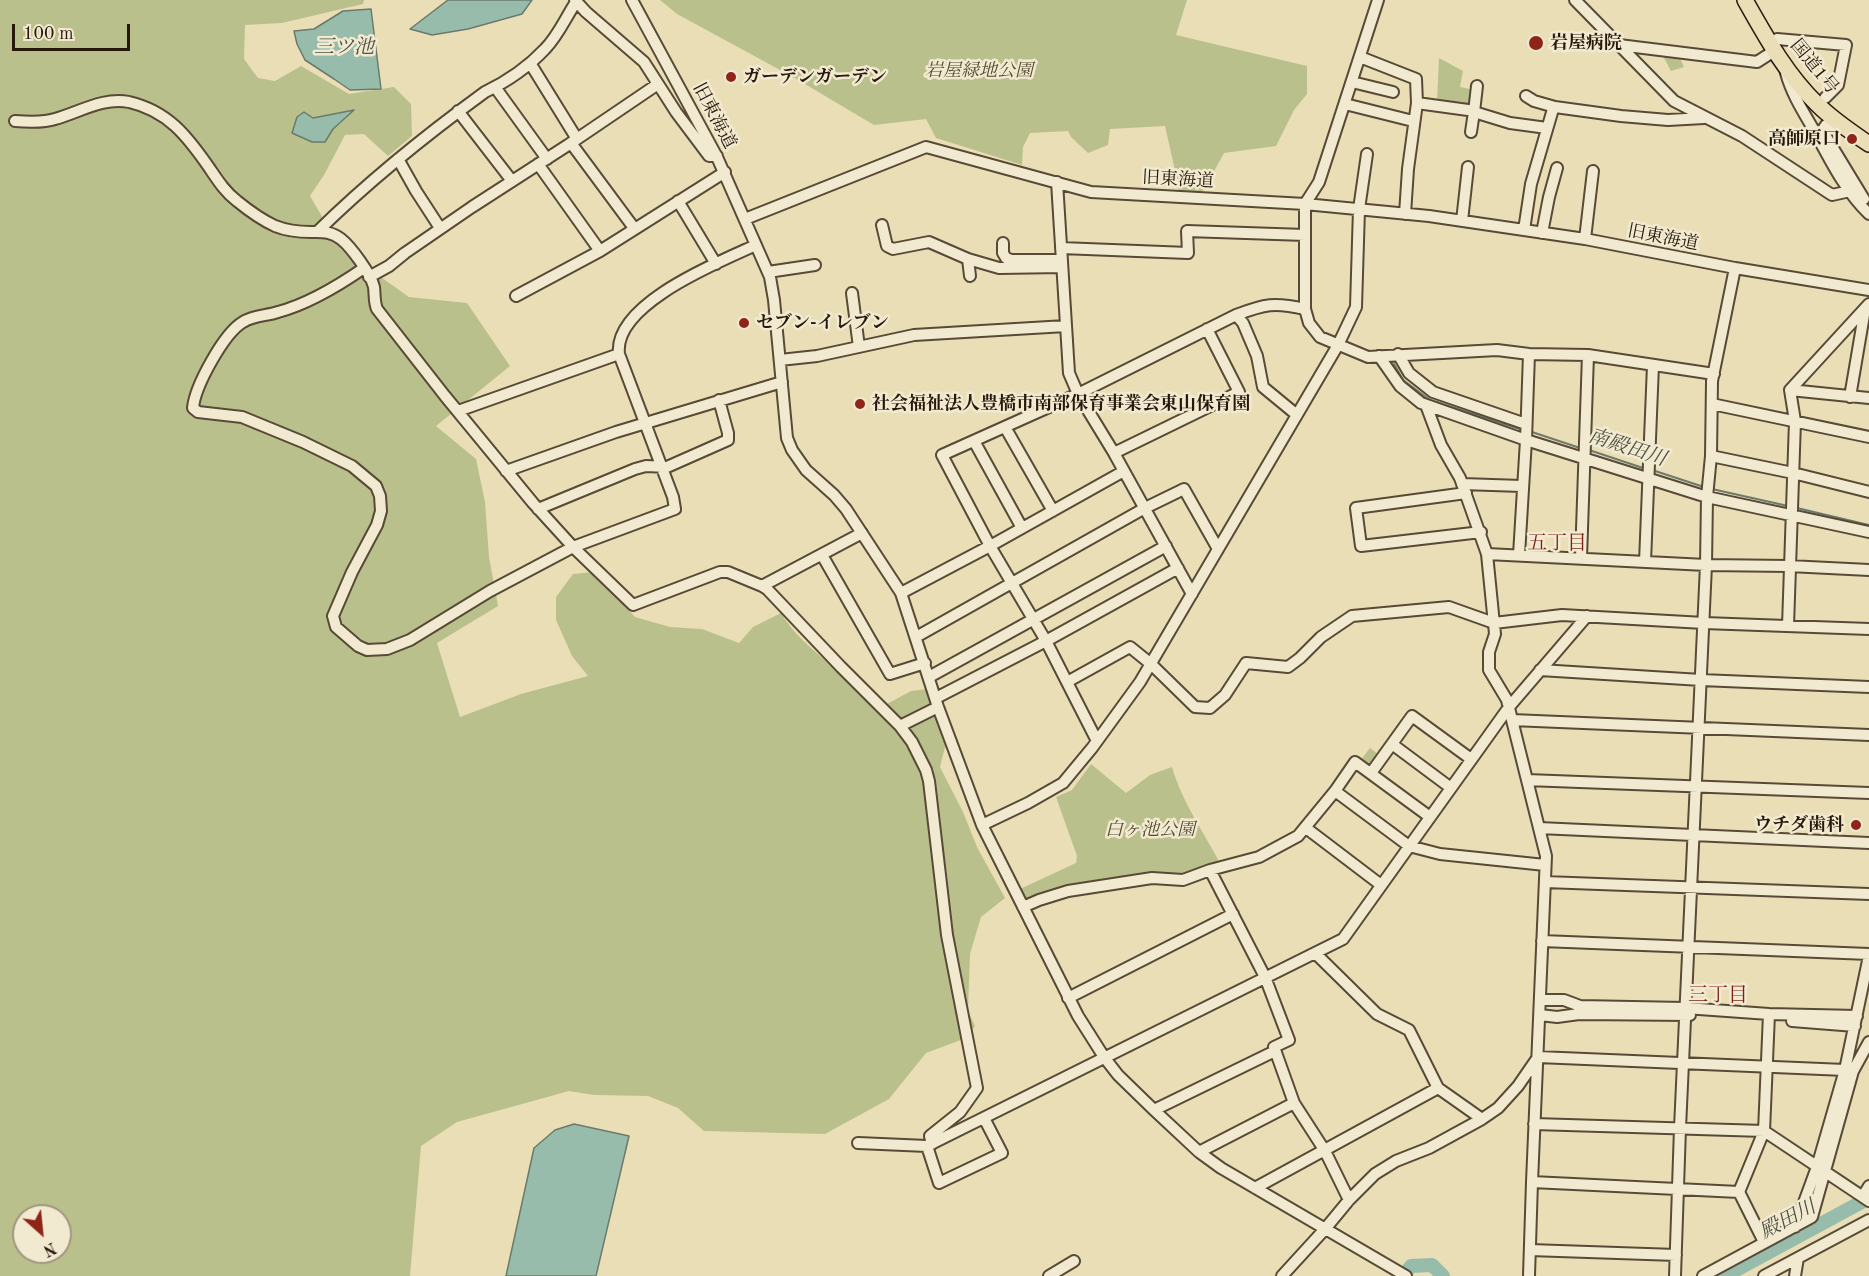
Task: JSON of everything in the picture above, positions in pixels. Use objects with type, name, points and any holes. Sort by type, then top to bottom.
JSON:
[{"type":"highway","name":"国道1号","points":[[1745,0],[1776,45],[1802,75],[1846,117],[1869,134]]},
{"type":"highway","name":"国道1号","points":[[1754,0],[1783,65],[1816,104],[1869,144]]},
{"type":"street","name":"旧東海道","points":[[632,0],[717,156],[745,219],[926,147],[1091,192],[1305,204],[1405,213],[1585,239],[1735,268],[1869,290]]},
{"type":"street","points":[[1378,0],[1319,182],[1305,204],[1305,309],[1309,323],[1320,337],[1368,357],[1497,350],[1529,354],[1588,356],[1714,375]]},
{"type":"street","points":[[1575,0],[1668,96],[1704,118],[1742,136],[1832,195],[1850,191]]},
{"type":"street","points":[[318,231],[368,184],[458,111],[530,63],[547,48],[575,1],[645,62],[676,112],[709,156],[717,156]]},
{"type":"street","points":[[1619,45],[1757,62],[1776,45],[1846,45],[1838,85],[1825,98]]},
{"type":"street","points":[[1360,57],[1416,79],[1417,103],[1413,121],[1405,213]]},
{"type":"street","points":[[530,63],[574,141],[634,228]]},
{"type":"street","points":[[1783,65],[1802,111],[1850,191],[1869,214]]},
{"type":"street","points":[[1352,82],[1393,92]]},
{"type":"street","points":[[658,84],[440,228],[389,266],[350,278],[309,300],[277,313],[256,315],[241,323],[227,335],[210,363],[194,398],[193,408],[198,412],[242,417],[303,442],[352,466],[376,486],[380,496],[381,511],[335,608],[333,616],[336,627],[366,650],[387,649],[410,640],[490,591],[573,547],[675,509],[673,497],[646,422],[619,354],[620,341],[634,316],[660,294],[756,245]]},
{"type":"street","points":[[1471,132],[1471,111],[1477,86]]},
{"type":"street","points":[[495,87],[600,251]]},
{"type":"street","points":[[1526,96],[1534,101],[1555,107],[1621,117],[1668,120],[1704,118]]},
{"type":"street","points":[[15,121],[53,120],[103,102],[129,102],[156,111],[180,130],[197,150],[224,190],[237,201],[275,226],[318,231],[333,234],[342,239],[354,253],[374,286],[377,309],[458,411],[538,509],[573,547],[633,605],[720,572],[728,572],[767,589],[900,726],[912,742],[929,780],[947,935],[977,1088],[960,1112],[930,1136],[939,1183],[1002,1153],[984,1118]]},
{"type":"street","points":[[1417,103],[1471,111],[1510,123],[1547,128]]},
{"type":"street","points":[[1345,104],[1413,121]]},
{"type":"street","points":[[1524,230],[1531,184],[1555,107]]},
{"type":"street","points":[[458,111],[512,181]]},
{"type":"street","points":[[1839,123],[1826,125],[1825,135],[1869,210]]},
{"type":"street","points":[[982,825],[1063,783],[1097,741],[1151,664],[1338,345],[1356,307],[1359,209],[1367,154]]},
{"type":"street","points":[[398,159],[440,228]]},
{"type":"street","points":[[1462,221],[1468,166]]},
{"type":"street","points":[[1542,233],[1557,168]]},
{"type":"street","points":[[1585,239],[1593,171]]},
{"type":"street","points":[[516,296],[600,251],[724,172]]},
{"type":"street","points":[[1057,182],[1069,373],[1078,394],[1114,453],[1192,594]]},
{"type":"street","points":[[678,201],[716,264]]},
{"type":"street","points":[[745,219],[768,272],[774,300],[787,438],[792,450],[806,470],[846,509],[901,593],[937,702],[982,825],[1078,1016],[1118,1075],[1199,1152],[1221,1168],[1403,1274]]},
{"type":"street","points":[[882,225],[887,246],[893,249],[929,242],[968,259],[999,268],[1062,264]]},
{"type":"street","points":[[1061,248],[1188,253],[1187,231],[1305,235]]},
{"type":"street","points":[[1003,243],[1003,253],[1011,260],[1062,264]]},
{"type":"street","points":[[968,259],[970,276]]},
{"type":"street","points":[[768,272],[815,265]]},
{"type":"street","points":[[1675,1276],[1712,404],[1714,375],[1735,268]]},
{"type":"street","points":[[852,293],[859,347]]},
{"type":"street","points":[[1097,741],[1046,641],[990,546],[942,455],[1078,394],[1236,315],[1263,305],[1286,304],[1305,309]]},
{"type":"street","points":[[1790,390],[1867,307]]},
{"type":"street","points":[[1850,397],[1867,307]]},
{"type":"street","points":[[1236,315],[1243,323],[1257,356],[1263,387],[1297,415]]},
{"type":"street","points":[[780,360],[817,356],[914,335],[1066,326]]},
{"type":"street","points":[[1114,453],[1239,392],[1208,329]]},
{"type":"street","points":[[458,411],[619,354]]},
{"type":"street","points":[[1398,354],[1409,373],[1433,392],[1526,432]]},
{"type":"street","points":[[1519,555],[1529,354]]},
{"type":"street","points":[[1379,356],[1400,386],[1426,405],[1526,432],[1708,491],[1793,510],[1869,532]]},
{"type":"street","points":[[1581,558],[1588,356]]},
{"type":"street","points":[[1646,562],[1653,365]]},
{"type":"street","points":[[506,471],[646,422],[782,382]]},
{"type":"street","points":[[1790,390],[1869,398]]},
{"type":"street","points":[[1788,626],[1795,421],[1790,390]]},
{"type":"street","points":[[538,509],[635,469],[646,466],[667,467],[728,440],[729,434],[719,400]]},
{"type":"street","points":[[1712,404],[1869,437]]},
{"type":"street","points":[[1426,405],[1441,445],[1464,488],[1487,554],[1495,634],[1490,652],[1489,670],[1507,700],[1546,856],[1529,1276]]},
{"type":"street","points":[[1005,427],[1053,511]]},
{"type":"street","points":[[974,441],[1022,528]]},
{"type":"street","points":[[1711,456],[1869,492]]},
{"type":"street","points":[[901,593],[1124,471]]},
{"type":"street","points":[[1481,532],[1361,546],[1356,508],[1464,488],[1522,486]]},
{"type":"street","points":[[916,637],[1145,508],[1184,489],[1218,549]]},
{"type":"street","points":[[762,586],[862,533]]},
{"type":"street","points":[[929,677],[1166,546]]},
{"type":"street","points":[[1487,554],[1706,565],[1869,570]]},
{"type":"street","points":[[822,555],[890,674],[925,663]]},
{"type":"street","points":[[900,726],[937,702],[1178,568]]},
{"type":"street","points":[[1067,681],[1130,647],[1195,707],[1209,708],[1225,695],[1246,663],[1288,667],[1321,637],[1352,616],[1449,607],[1494,623],[1562,615],[1869,629]]},
{"type":"street","points":[[858,1143],[930,1145],[1342,939],[1509,707],[1587,616]]},
{"type":"street","points":[[1540,670],[1869,687]]},
{"type":"street","points":[[1371,773],[1412,716],[1471,759]]},
{"type":"street","points":[[1512,720],[1869,735]]},
{"type":"street","points":[[1392,744],[1451,788]]},
{"type":"street","points":[[1023,907],[1068,891],[1152,878],[1183,880],[1259,857],[1298,836],[1335,791],[1355,762],[1430,817]]},
{"type":"street","points":[[1527,780],[1869,793]]},
{"type":"street","points":[[1335,791],[1409,846],[1440,854],[1545,865]]},
{"type":"street","points":[[1306,828],[1382,885]]},
{"type":"street","points":[[1539,828],[1869,843]]},
{"type":"street","points":[[1210,870],[1265,977],[1289,1040],[1274,1047],[1294,1103],[1324,1151],[1349,1200]]},
{"type":"street","points":[[1545,882],[1869,894]]},
{"type":"street","points":[[1068,998],[1233,914]]},
{"type":"street","points":[[1542,941],[1869,955],[1821,1169]]},
{"type":"street","points":[[1315,953],[1377,1014],[1408,1030],[1438,1088],[1482,1119]]},
{"type":"street","points":[[1540,1000],[1563,1000],[1580,1006],[1856,1021]]},
{"type":"street","points":[[1539,1015],[1557,1017],[1579,1014],[1685,1012]]},
{"type":"street","points":[[1764,1242],[1739,1192],[1764,1131],[1769,1016]]},
{"type":"street","points":[[1702,1276],[1794,1227],[1821,1169],[1853,1071],[1869,1042]]},
{"type":"street","points":[[1154,1110],[1275,1051]]},
{"type":"street","points":[[1538,1057],[1845,1070]]},
{"type":"street","points":[[1282,1276],[1375,1174],[1396,1161],[1429,1148],[1498,1108],[1518,1086],[1538,1057]]},
{"type":"street","points":[[1255,1188],[1438,1088]]},
{"type":"street","points":[[1199,1152],[1294,1103]]},
{"type":"street","points":[[1534,1124],[1764,1131],[1866,1198],[1869,1186]]},
{"type":"street","points":[[1532,1182],[1739,1192]]},
{"type":"street","points":[[1764,1276],[1783,1270],[1798,1258],[1869,1220]]},
{"type":"street","points":[[1530,1250],[1676,1255]]},
{"type":"street","points":[[1795,1276],[1798,1258]]},
{"type":"street","points":[[1049,1276],[1074,1261]]},
{"type":"green space","points":[[0,0],[364,0],[363,4],[282,23],[245,25],[244,59],[258,78],[275,81],[301,66],[349,94],[394,87],[411,104],[412,136],[388,156],[364,134],[345,135],[310,196],[341,249],[409,297],[467,303],[510,366],[436,426],[476,459],[485,502],[489,557],[498,606],[437,643],[460,717],[521,694],[588,676],[572,656],[556,620],[556,597],[573,574],[594,572],[635,617],[670,627],[702,629],[739,643],[753,627],[781,613],[801,639],[814,651],[885,705],[911,691],[927,689],[947,739],[940,767],[963,812],[977,847],[1005,898],[981,917],[970,954],[968,1011],[975,1026],[966,1038],[926,1053],[889,1099],[825,1134],[704,1131],[678,1108],[648,1096],[594,1095],[569,1091],[457,1122],[421,1146],[410,1276],[0,1276]]},
{"type":"green space","name":"岩屋緑地公園","points":[[660,0],[1187,0],[1176,35],[1307,66],[1307,94],[1294,110],[1276,146],[1224,153],[1212,175],[1209,189],[1204,189],[1202,192],[1179,191],[1176,188],[1176,175],[1165,126],[1110,129],[1108,145],[1088,153],[1071,137],[1068,131],[1030,133],[1023,147],[1022,165],[936,138],[926,119],[874,125],[793,77],[677,14]]},
{"type":"green space","points":[[1663,56],[1679,56],[1684,67],[1671,71]]},
{"type":"green space","points":[[1439,58],[1463,71],[1460,87],[1475,90],[1473,106],[1437,101]]},
{"type":"green space","points":[[1370,748],[1379,755],[1370,768],[1360,761]]},
{"type":"green space","name":"白ヶ池公園","points":[[1091,764],[1126,793],[1150,775],[1172,767],[1187,804],[1220,863],[1182,876],[1024,901],[1020,889],[1076,863],[1077,856],[1056,797],[1072,790]]},
{"type":"water","name":"三ツ池","points":[[448,0],[532,0],[522,14],[468,29],[432,35],[410,29]]},
{"type":"water","name":"三ツ池","points":[[371,9],[381,89],[350,90],[305,60],[297,44],[294,31],[314,29],[343,11]]},
{"type":"water","name":"三ツ池","points":[[354,110],[333,129],[325,142],[312,142],[292,133],[297,117],[304,112],[313,118]]},
{"type":"water","points":[[574,1124],[629,1136],[596,1276],[506,1276],[534,1148],[555,1130]]},
{"type":"waterway","name":"南殿田川","points":[[1394,364],[1403,380],[1430,400],[1523,430]]},
{"type":"waterway","name":"南殿田川","points":[[1529,431],[1580,448]]},
{"type":"waterway","name":"南殿田川","points":[[1589,450],[1646,469]]},
{"type":"waterway","name":"南殿田川","points":[[1652,470],[1704,487]]},
{"type":"waterway","name":"南殿田川","points":[[1712,489],[1788,506]]},
{"type":"waterway","name":"南殿田川","points":[[1797,508],[1869,525]]},
{"type":"waterway","name":"殿田川","points":[[1725,1276],[1869,1198]]},
{"type":"waterway","points":[[1403,1276],[1411,1266],[1432,1265],[1443,1276]]},
{"type":"place","name":"岩屋病院","points":[[1536,43]]},
{"type":"place","name":"ガーデンガーデン","points":[[731,77]]},
{"type":"place","name":"高師原口","points":[[1852,139]]},
{"type":"place","name":"セブン-イレブン","points":[[744,323]]},
{"type":"place","name":"社会福祉法人豊橋市南部保育事業会東山保育園","points":[[860,404]]},
{"type":"place","name":"ウチダ歯科","points":[[1856,825]]},
{"type":"district","name":"五丁目","points":[[1557,544]]},
{"type":"district","name":"三丁目","points":[[1718,996]]}]
